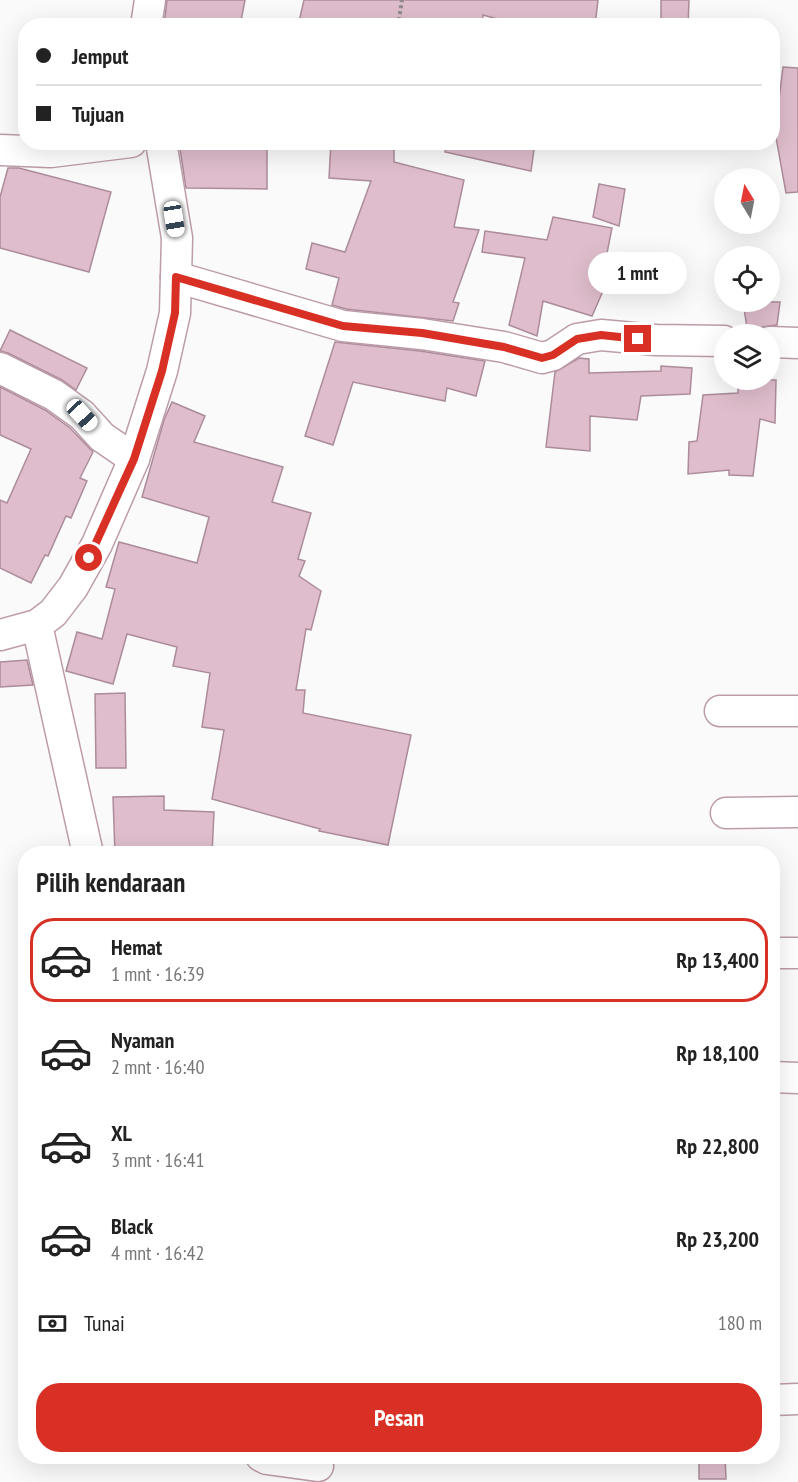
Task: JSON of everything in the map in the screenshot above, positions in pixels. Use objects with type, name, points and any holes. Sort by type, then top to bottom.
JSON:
[{"type":"street","points":[[147,18],[150,0]]},
{"type":"street","points":[[0,150],[51,152],[70,150]]},
{"type":"street","points":[[0,635],[37,625],[52,613],[73,587],[97,544],[121,450],[162,371],[175,313],[177,238],[163,150]]},
{"type":"street","points":[[176,277],[343,326],[422,333],[493,345],[542,358],[553,355],[577,339],[601,335],[656,340],[714,341]]},
{"type":"street","points":[[780,342],[798,343]]},
{"type":"street","points":[[0,368],[54,396],[82,415],[121,450]]},
{"type":"street","points":[[37,625],[86,846]]},
{"type":"street","points":[[720,711],[798,711]]},
{"type":"street","points":[[726,813],[798,812]]},
{"type":"street","points":[[780,953],[798,953]]},
{"type":"street","points":[[780,1077],[798,1078]]},
{"type":"street","points":[[780,1400],[798,1399]]},
{"type":"street","points":[[299,1464],[318,1468]]},
{"type":"path","points":[[399,18],[402,0]]},
{"type":"building","points":[[167,0],[245,0],[242,18],[165,18]]},
{"type":"building","points":[[304,0],[598,0],[596,18],[494,18],[483,15],[483,18],[300,18]]},
{"type":"building","points":[[661,0],[689,0],[688,18],[661,18]]},
{"type":"building","points":[[783,67],[798,68],[798,192],[786,193],[778,150]]},
{"type":"building","points":[[180,150],[267,150],[267,189],[186,188]]},
{"type":"building","points":[[331,150],[394,150],[394,162],[464,180],[454,227],[479,230],[453,302],[459,303],[453,321],[346,309],[332,305],[339,278],[306,269],[312,243],[345,252],[371,181],[329,178]]},
{"type":"building","points":[[445,150],[534,150],[531,171],[445,152]]},
{"type":"building","points":[[8,168],[19,168],[111,192],[89,272],[0,248],[0,197]]},
{"type":"building","points":[[599,184],[625,189],[619,226],[593,217]]},
{"type":"building","points":[[553,217],[612,228],[601,283],[606,284],[592,316],[543,301],[537,336],[509,325],[525,258],[482,252],[485,231],[547,240]]},
{"type":"building","points":[[745,312],[779,312],[777,324],[746,324]]},
{"type":"building","points":[[10,330],[87,368],[76,390],[62,380],[0,351]]},
{"type":"building","points":[[335,342],[485,361],[476,396],[447,388],[445,401],[353,382],[333,445],[305,436]]},
{"type":"building","points":[[579,358],[589,359],[589,373],[661,371],[661,366],[692,368],[690,394],[641,396],[637,420],[590,416],[590,451],[546,447],[555,372]]},
{"type":"building","points":[[0,387],[45,410],[70,428],[93,452],[80,478],[87,481],[71,518],[66,516],[48,556],[45,555],[31,583],[0,568],[0,500],[7,503],[31,449],[0,435]]},
{"type":"building","points":[[738,390],[776,390],[775,423],[760,419],[753,476],[729,475],[729,470],[688,474],[689,442],[697,441],[703,395],[738,393]]},
{"type":"building","points":[[172,402],[205,416],[194,442],[283,467],[272,502],[311,513],[298,559],[305,561],[299,576],[321,591],[311,630],[306,629],[296,690],[305,690],[303,713],[411,735],[388,845],[319,831],[320,829],[212,799],[224,730],[202,727],[210,673],[173,666],[177,647],[127,634],[113,684],[66,671],[77,632],[102,639],[115,589],[106,587],[119,542],[197,563],[209,517],[142,497],[164,420]]},
{"type":"building","points":[[27,660],[33,685],[0,687],[0,662]]},
{"type":"building","points":[[125,693],[126,768],[96,768],[95,694]]},
{"type":"building","points":[[164,796],[164,810],[214,812],[212,846],[115,846],[113,797]]},
{"type":"building","points":[[699,1464],[725,1464],[726,1479],[699,1479]]},
{"type":"route","points":[[89,558],[134,459],[162,371],[175,313],[176,277],[343,326],[422,333],[504,347],[542,358],[553,355],[577,339],[601,335],[638,339]]}]
